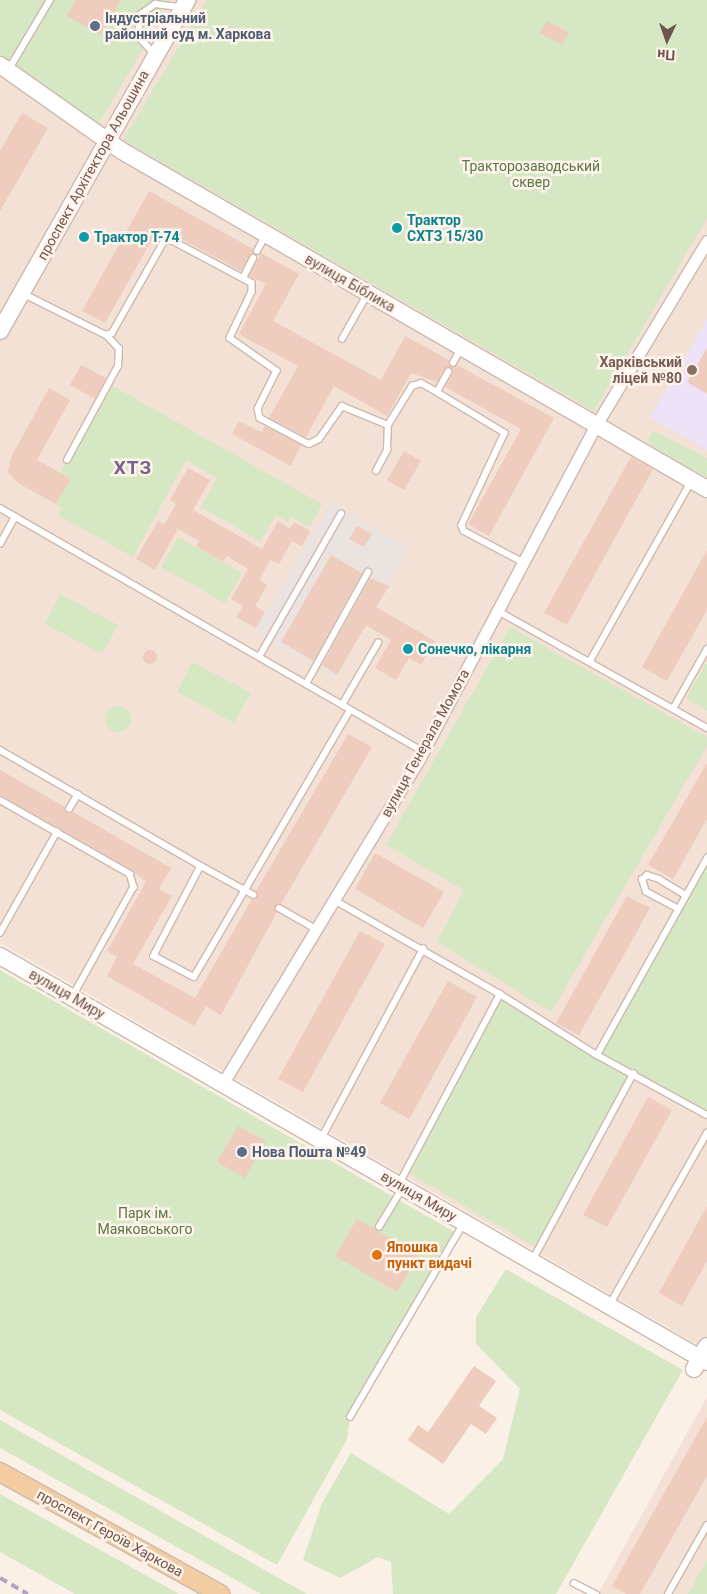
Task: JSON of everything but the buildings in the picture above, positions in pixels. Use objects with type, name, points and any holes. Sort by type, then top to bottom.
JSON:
[{"type":"main road","name":"проспект Героїв Харкова","points":[[0,1472],[220,1594]]},
{"type":"street","name":"проспект Архітектора Альошина","points":[[0,331],[105,141],[185,4]]},
{"type":"street","name":"вулиця Біблика","points":[[4,68],[105,141],[707,489]]},
{"type":"street","name":"вулиця Генерала Момота","points":[[223,1083],[423,751],[521,561],[596,425],[707,241]]},
{"type":"street","name":"вулиця Миру","points":[[0,956],[702,1359]]},
{"type":"lane","points":[[4,68],[50,0]]},
{"type":"lane","points":[[155,55],[140,39],[138,16],[154,4],[185,4]]},
{"type":"lane","points":[[257,251],[267,234]]},
{"type":"lane","points":[[106,335],[116,328],[164,242],[174,241],[243,278],[253,288],[229,339],[277,371],[258,409],[260,418],[309,444],[319,439],[342,406],[388,425]]},
{"type":"lane","points":[[243,278],[253,258]]},
{"type":"lane","points":[[22,292],[106,335],[119,349],[118,366],[67,460]]},
{"type":"lane","points":[[342,339],[368,294]]},
{"type":"lane","points":[[454,363],[462,348]]},
{"type":"lane","points":[[438,392],[448,372]]},
{"type":"lane","points":[[376,471],[387,450],[388,425],[416,383],[438,392],[505,433],[462,526],[464,531],[521,561]]},
{"type":"lane","points":[[590,661],[692,480]]},
{"type":"lane","points":[[0,508],[423,751]]},
{"type":"lane","points":[[259,657],[341,514]]},
{"type":"lane","points":[[0,544],[15,517]]},
{"type":"lane","points":[[306,684],[368,572]]},
{"type":"lane","points":[[497,610],[707,728]]},
{"type":"lane","points":[[342,705],[378,643]]},
{"type":"lane","points":[[673,709],[707,649]]},
{"type":"lane","points":[[201,866],[154,956],[190,978],[197,975],[244,890],[350,710]]},
{"type":"lane","points":[[0,750],[254,895]]},
{"type":"lane","points":[[69,809],[78,794]]},
{"type":"lane","points":[[0,800],[130,874],[134,887],[73,997]]},
{"type":"lane","points":[[0,933],[56,832]]},
{"type":"lane","points":[[596,1055],[707,858]]},
{"type":"lane","points":[[678,909],[646,892],[642,880],[647,875],[659,879],[686,895]]},
{"type":"lane","points":[[334,900],[500,994],[596,1055],[707,1115]]},
{"type":"lane","points":[[279,908],[316,929]]},
{"type":"lane","points":[[321,1140],[423,950]]},
{"type":"lane","points":[[379,1227],[500,994]]},
{"type":"lane","points":[[532,1261],[633,1074]]},
{"type":"lane","points":[[609,1306],[707,1134]]},
{"type":"lane","points":[[350,1417],[465,1222]]},
{"type":"lane","points":[[668,1594],[707,1525]]},
{"type":"lane","points":[[574,1583],[596,1594]]},
{"type":"shaded area","points":[[0,0],[707,0],[707,1350],[0,943]]},
{"type":"shaded area","name":"Харківський ліцей №80","points":[[707,319],[707,450],[650,417]]},
{"type":"shaded area","points":[[331,503],[410,548],[335,678],[255,633]]},
{"type":"shaded area","points":[[707,1397],[707,1594],[598,1594]]},
{"type":"green space","points":[[0,0],[170,0],[168,4],[144,9],[137,23],[145,45],[97,127],[0,55]]},
{"type":"green space","name":"Тракторозаводський сквер","points":[[207,0],[707,0],[707,218],[594,411],[123,140]]},
{"type":"green space","points":[[156,7],[164,7],[144,40],[141,17]]},
{"type":"green space","points":[[109,384],[322,504],[310,527],[291,517],[288,522],[276,515],[260,541],[201,507],[217,478],[186,460],[133,557],[58,515],[61,508],[56,504],[71,479],[60,473]]},
{"type":"green space","points":[[653,431],[707,458],[707,477],[652,446],[648,440]]},
{"type":"green space","points":[[178,537],[242,573],[225,603],[161,567]]},
{"type":"green space","points":[[60,594],[118,625],[102,654],[45,624]]},
{"type":"green space","points":[[510,627],[707,737],[707,746],[551,1012],[437,942],[464,890],[386,845]]},
{"type":"green space","points":[[192,662],[251,693],[234,723],[177,692]]},
{"type":"green space","points":[[707,662],[707,711],[686,698]]},
{"type":"green space","points":[[118,706],[127,710],[131,719],[127,728],[118,732],[109,728],[105,719],[109,710]]},
{"type":"green space","points":[[707,859],[707,1116],[633,1075],[539,1249],[405,1171],[500,994],[596,1054]]},
{"type":"green space","name":"Парк ім. Маяковського","points":[[0,970],[458,1234],[350,1417],[347,1439],[277,1565],[0,1410]]},
{"type":"green space","points":[[506,1269],[683,1370],[556,1594],[393,1594],[391,1562],[378,1557],[340,1578],[303,1560],[322,1503],[351,1453],[449,1514],[503,1459],[520,1389],[476,1344],[476,1317]]},
{"type":"green space","points":[[0,1420],[307,1594],[261,1594],[0,1448]]},
{"type":"green space","points":[[0,1494],[179,1594],[75,1594],[0,1552]]},
{"type":"green space","points":[[707,1560],[707,1594],[688,1594]]},
{"type":"railway","points":[[0,1578],[28,1594]]},
{"type":"place","name":"Індустріальний районний суд м. Харкова","points":[[95,26]]},
{"type":"place","name":"Трактор СХТЗ 15/30","points":[[397,228]]},
{"type":"place","name":"Трактор Т-74","points":[[84,237]]},
{"type":"place","name":"Харківський ліцей №80","points":[[692,370]]},
{"type":"place","name":"Сонечко, лікарня","points":[[408,649]]},
{"type":"place","name":"Нова Пошта №49","points":[[242,1152]]},
{"type":"place","name":"Япошка пункт видачі","points":[[377,1255]]},
{"type":"district","name":"ХТЗ","points":[[133,468]]}]
